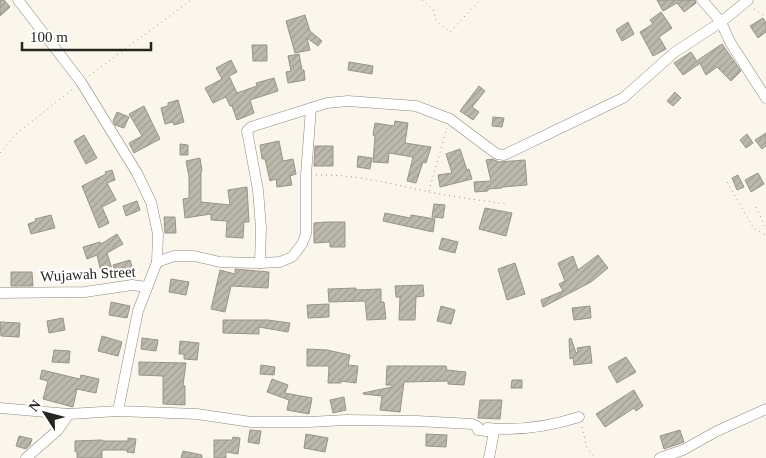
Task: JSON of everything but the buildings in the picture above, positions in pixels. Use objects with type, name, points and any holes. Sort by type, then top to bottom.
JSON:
[{"type":"street","points":[[18,0],[81,82],[137,173],[151,202],[158,234],[157,262],[138,311],[118,411]]},
{"type":"street","points":[[702,0],[721,22],[730,42],[766,98]]},
{"type":"street","points":[[260,263],[261,228],[258,190],[247,132],[250,128],[327,103],[348,101],[416,106],[450,119],[497,154],[504,155],[623,98],[675,52],[721,22],[747,1]]},
{"type":"street","points":[[157,262],[174,256],[194,256],[220,262],[260,263],[280,262],[292,257],[302,244],[306,234],[306,175],[311,108]]},
{"type":"street","name":"Wujawah Street","points":[[0,293],[86,292],[132,285],[147,287]]},
{"type":"street","points":[[0,408],[69,414],[118,411],[197,414],[251,422],[416,421],[472,424],[478,427],[506,430],[535,428],[579,417]]},
{"type":"street","points":[[660,458],[683,450],[718,430],[766,408]]},
{"type":"street","points":[[26,458],[58,430],[69,414]]},
{"type":"street","points":[[478,427],[478,430],[494,432],[489,458]]},
{"type":"path","points":[[0,153],[16,134],[81,82],[191,0]]},
{"type":"path","points":[[422,0],[433,9],[436,21],[450,32],[480,0]]},
{"type":"path","points":[[747,1],[766,17]]},
{"type":"path","points":[[429,192],[450,119]]},
{"type":"path","points":[[306,175],[329,174],[403,185],[429,192],[505,204]]},
{"type":"path","points":[[727,182],[754,229],[766,235]]},
{"type":"path","points":[[756,207],[766,229]]},
{"type":"path","points":[[579,417],[587,448],[595,458]]}]
